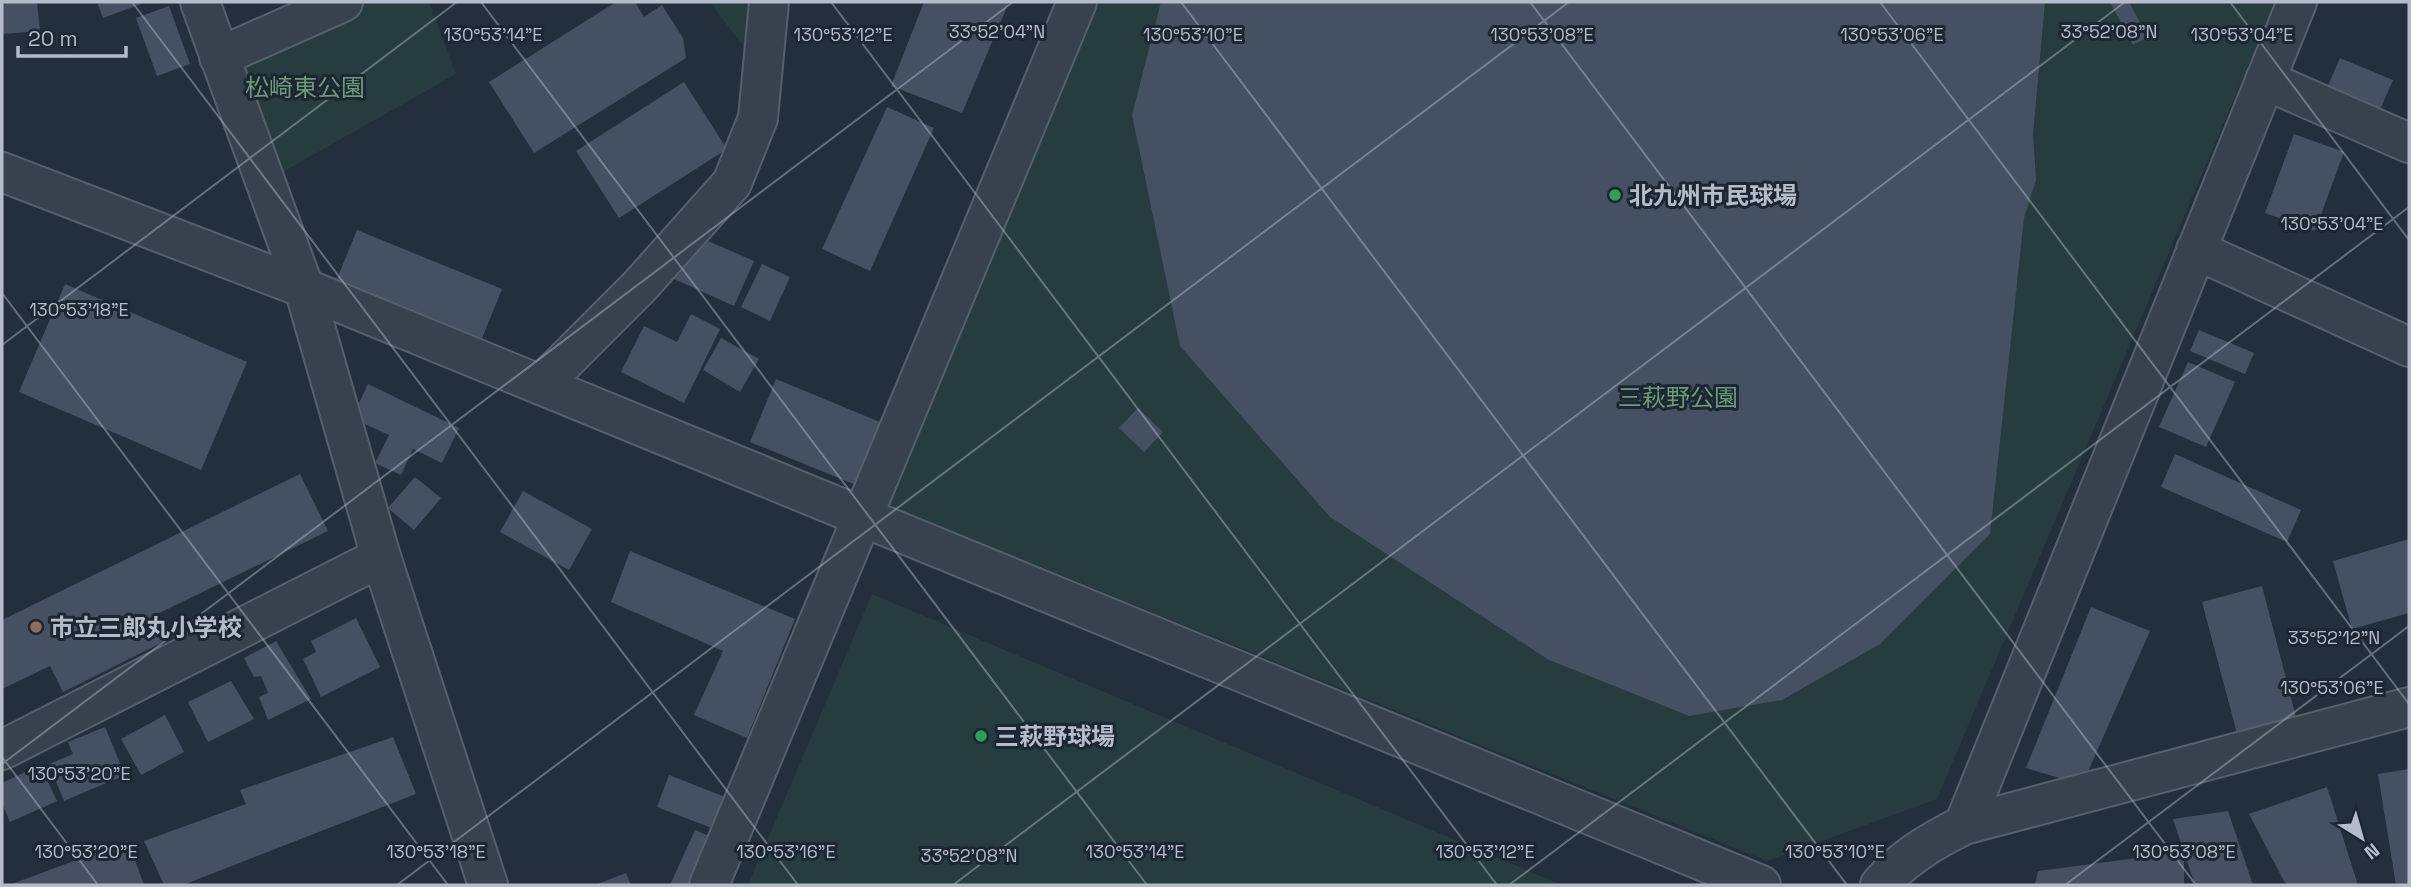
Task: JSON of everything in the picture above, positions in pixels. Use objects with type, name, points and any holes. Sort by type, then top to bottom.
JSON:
[{"type":"street","points":[[200,2],[304,288],[381,557],[488,885]]},
{"type":"street","points":[[219,57],[343,2]]},
{"type":"street","points":[[541,385],[639,287],[732,183],[758,118],[769,2]]},
{"type":"street","points":[[709,885],[1077,2]]},
{"type":"street","points":[[1964,824],[2297,2]]},
{"type":"street","points":[[2265,80],[2409,143]]},
{"type":"street","points":[[2,172],[304,288],[1761,885]]},
{"type":"street","points":[[2196,250],[2409,347]]},
{"type":"street","points":[[2,750],[381,557]]},
{"type":"street","points":[[1880,885],[1896,867],[1926,844],[1964,824],[2409,707]]},
{"type":"green space","name":"松崎東公園","points":[[343,2],[429,2],[456,74],[265,182],[219,57]]},
{"type":"green space","points":[[710,2],[769,2],[762,72]]},
{"type":"green space","name":"三萩野公園","points":[[1099,2],[2275,2],[1937,799],[1767,861],[888,505]]},
{"type":"green space","name":"三萩野球場","points":[[872,594],[1562,885],[748,885]]},
{"type":"building","points":[[2,2],[37,2],[40,31],[2,34]]},
{"type":"building","points":[[97,2],[140,2],[141,4],[103,18]]},
{"type":"building","points":[[616,2],[635,2],[644,17],[662,5],[683,38],[686,58],[534,153],[489,82]]},
{"type":"building","points":[[924,2],[1009,2],[962,113],[891,86]]},
{"type":"building","name":"三萩野公園","points":[[1161,2],[2045,2],[2033,134],[2036,180],[2024,218],[1990,534],[1880,644],[1782,700],[1689,716],[1549,660],[1330,517],[1180,346],[1132,115]]},
{"type":"building","points":[[2110,2],[2129,2],[2148,37],[2133,45]]},
{"type":"building","points":[[169,6],[190,64],[157,76],[136,18]]},
{"type":"building","points":[[2340,58],[2393,80],[2376,119],[2323,97]]},
{"type":"building","points":[[684,82],[727,149],[619,218],[576,151]]},
{"type":"building","points":[[887,107],[934,128],[870,271],[822,249]]},
{"type":"building","points":[[2294,134],[2344,152],[2315,231],[2265,213]]},
{"type":"building","points":[[357,230],[502,289],[480,343],[335,284]]},
{"type":"building","points":[[708,241],[754,261],[734,306],[672,278]]},
{"type":"building","points":[[762,264],[790,277],[770,321],[741,307]]},
{"type":"building","points":[[65,284],[247,362],[201,470],[19,392]]},
{"type":"building","points":[[691,314],[720,329],[684,403],[621,372],[644,326],[677,342]]},
{"type":"building","points":[[2199,330],[2254,353],[2245,374],[2190,351]]},
{"type":"building","points":[[721,338],[759,359],[740,392],[703,370]]},
{"type":"building","points":[[2188,362],[2235,382],[2206,447],[2159,427]]},
{"type":"building","points":[[776,379],[887,425],[861,487],[750,442]]},
{"type":"building","points":[[368,384],[459,428],[442,463],[413,449],[401,475],[375,463],[389,435],[352,418]]},
{"type":"building","points":[[1138,408],[1163,432],[1144,452],[1119,428]]},
{"type":"building","points":[[2175,454],[2301,510],[2287,542],[2161,487]]},
{"type":"building","points":[[300,474],[328,531],[151,617],[163,642],[63,692],[50,666],[2,689],[2,620]]},
{"type":"building","points":[[415,477],[441,498],[414,530],[388,508]]},
{"type":"building","points":[[523,491],[592,529],[569,570],[500,532]]},
{"type":"building","points":[[2409,539],[2409,613],[2352,629],[2333,561]]},
{"type":"building","points":[[630,551],[795,619],[747,738],[694,715],[723,651],[611,602]]},
{"type":"building","points":[[2262,586],[2297,721],[2238,737],[2202,602]]},
{"type":"building","points":[[2091,607],[2150,631],[2082,785],[2026,768]]},
{"type":"building","points":[[356,618],[380,667],[321,697],[303,659],[316,652],[311,641]]},
{"type":"building","points":[[276,641],[311,699],[268,720],[259,697],[268,693],[261,676],[254,677],[244,658]]},
{"type":"building","points":[[231,681],[254,719],[208,742],[188,702]]},
{"type":"building","points":[[165,715],[184,752],[141,775],[121,739]]},
{"type":"building","points":[[105,727],[125,775],[64,801],[49,764],[73,754],[68,742]]},
{"type":"building","points":[[393,737],[416,794],[183,885],[164,885],[144,841],[246,804],[240,790]]},
{"type":"building","points":[[40,765],[57,801],[10,822],[2,803],[2,783]]},
{"type":"building","points":[[2409,769],[2409,885],[2396,885],[2378,774]]},
{"type":"building","points":[[669,775],[738,802],[725,833],[657,807]]},
{"type":"building","points":[[2327,787],[2358,885],[2286,885],[2249,814]]},
{"type":"building","points":[[2228,811],[2253,885],[2195,885],[2173,819]]},
{"type":"building","points":[[695,830],[718,840],[698,885],[670,885]]},
{"type":"building","points":[[128,841],[144,885],[9,885]]},
{"type":"building","points":[[2184,852],[2184,885],[2035,885],[2038,871]]},
{"type":"building","points":[[626,873],[631,885],[595,885]]},
{"type":"place","name":"北九州市民球場","points":[[1615,195]]},
{"type":"place","name":"市立三郎丸小学校","points":[[36,627]]},
{"type":"place","name":"三萩野球場","points":[[981,736]]}]
